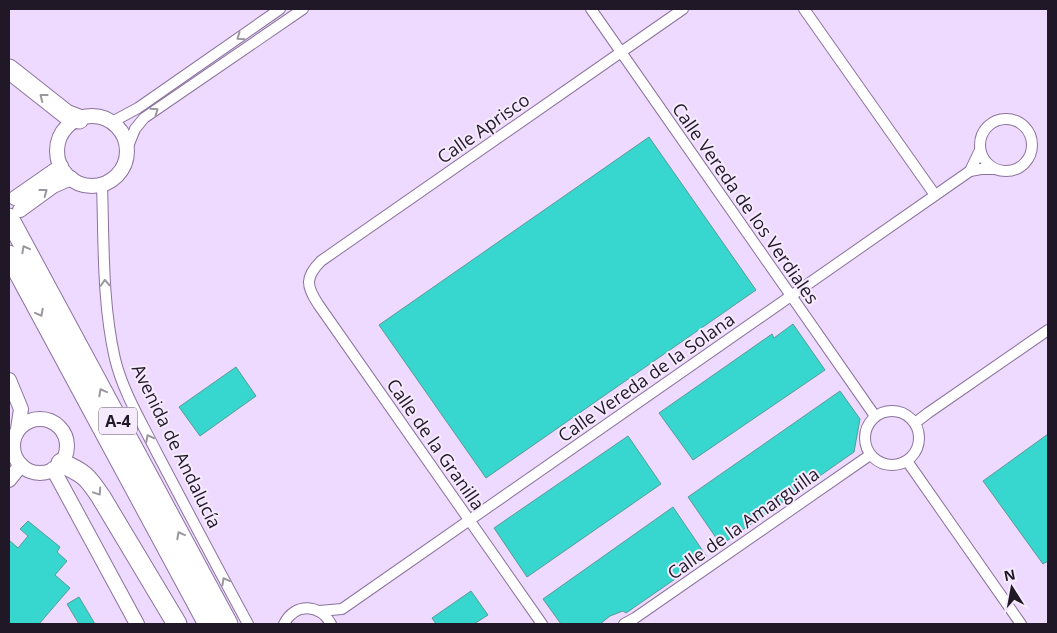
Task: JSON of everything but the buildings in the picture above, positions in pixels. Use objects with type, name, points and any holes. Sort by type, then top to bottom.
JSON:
[{"type":"highway","points":[[9,69],[66,114],[80,119]]},
{"type":"highway","name":"A-4","points":[[15,209],[228,624]]},
{"type":"highway","name":"A-4","points":[[9,255],[208,624]]},
{"type":"highway","points":[[57,466],[79,471],[90,480],[177,624]]},
{"type":"street","points":[[112,122],[138,108],[280,9]]},
{"type":"street","points":[[127,149],[135,129],[144,118],[303,9]]},
{"type":"street","name":"Calle Vereda de los Verdiales","points":[[591,9],[876,416]]},
{"type":"street","name":"Calle Aprisco","points":[[308,280],[313,269],[321,261],[683,9]]},
{"type":"street","points":[[804,9],[935,195]]},
{"type":"street","points":[[90,117],[102,118],[112,122],[125,139],[127,149],[126,161],[121,172],[112,180],[102,185],[80,184],[71,178],[61,166],[58,144],[63,133],[70,125],[80,119],[90,117]]},
{"type":"street","points":[[1004,119],[1021,123],[1031,137],[1032,146],[1026,162],[1019,168],[1011,171],[994,169],[982,157],[980,141],[982,132],[995,121],[1004,119]]},
{"type":"street","points":[[970,171],[980,150]]},
{"type":"street","points":[[15,209],[61,166]]},
{"type":"street","name":"Calle Vereda de la Solana","points":[[342,609],[970,171],[994,169]]},
{"type":"street","points":[[15,209],[53,186],[71,178]]},
{"type":"street","name":"Avenida de Andalucía","points":[[102,185],[108,318],[115,360],[123,386],[248,624]]},
{"type":"street","name":"Calle de la Granilla","points":[[308,280],[311,293],[318,304],[542,624]]},
{"type":"street","points":[[914,423],[1048,330]]},
{"type":"street","points":[[9,380],[20,409],[18,429]]},
{"type":"street","points":[[886,412],[896,412],[907,416],[914,423],[918,433],[918,444],[915,453],[907,461],[898,465],[887,465],[877,462],[870,455],[865,445],[864,434],[868,424],[876,416],[886,412]]},
{"type":"street","points":[[45,419],[52,422],[58,426],[66,438],[67,446],[64,458],[57,466],[45,472],[28,470],[21,466],[16,460],[12,445],[18,429],[30,420],[45,419]]},
{"type":"street","name":"Calle de la Amarguilla","points":[[624,624],[634,621],[870,455]]},
{"type":"street","points":[[907,461],[1021,624]]},
{"type":"street","points":[[9,480],[21,466]]},
{"type":"street","points":[[57,466],[137,624]]},
{"type":"street","points":[[284,624],[290,616],[303,608],[319,611],[324,614],[331,624]]},
{"type":"street","points":[[319,611],[342,609],[336,624]]}]
